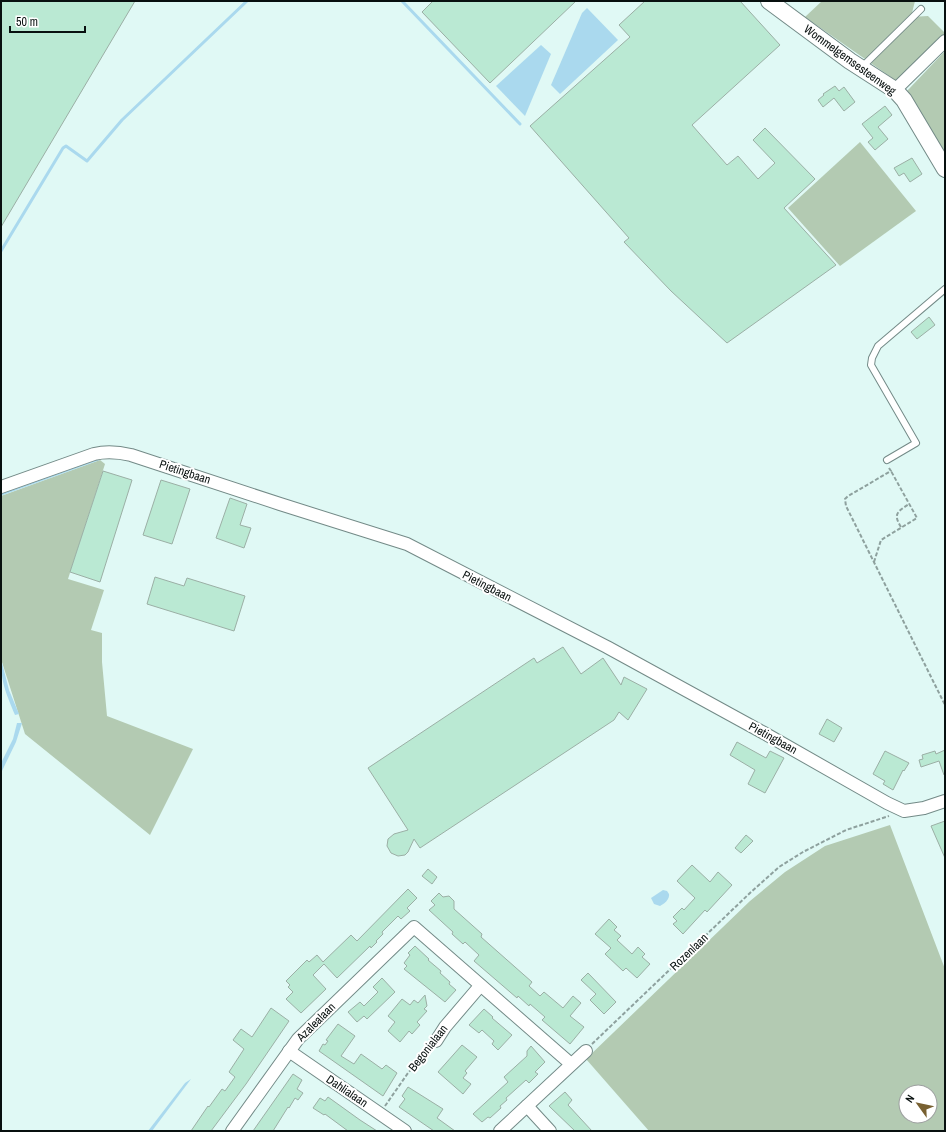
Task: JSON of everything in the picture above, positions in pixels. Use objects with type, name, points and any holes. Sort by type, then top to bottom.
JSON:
[{"type":"street","name":"Wommelgemsesteenweg","points":[[769,1],[861,68],[895,90],[904,100],[945,169]]},
{"type":"street","points":[[895,90],[945,41]]},
{"type":"street","name":"Pietingbaan","points":[[1,487],[94,454],[118,452],[407,544],[614,651],[764,733],[887,803],[904,811]]},
{"type":"street","points":[[904,811],[924,808],[945,801]]},
{"type":"street","name":"Azalealaan","points":[[232,1131],[298,1039],[414,927],[480,986]]},
{"type":"street","points":[[480,986],[571,1064]]},
{"type":"street","name":"Begonialaan","points":[[436,1041],[444,1027],[480,986]]},
{"type":"street","name":"Dahlialaan","points":[[289,1051],[406,1131]]},
{"type":"street","points":[[500,1131],[586,1051]]},
{"type":"street","points":[[527,1106],[550,1131]]},
{"type":"lane","points":[[861,68],[921,9]]},
{"type":"lane","points":[[887,460],[916,443],[871,365],[872,358],[878,346],[945,289]]},
{"type":"path","points":[[874,562],[881,540],[917,518],[891,471],[887,460]]},
{"type":"path","points":[[891,471],[848,496],[845,499],[846,506],[945,705]]},
{"type":"path","points":[[901,528],[896,520],[897,514],[909,504]]},
{"type":"path","name":"Rozenlaan","points":[[586,1051],[751,892],[779,867],[823,841],[846,830],[904,811]]},
{"type":"path","name":"Begonialaan","points":[[380,1113],[408,1073],[436,1041]]},
{"type":"green space","points":[[822,1],[915,1],[911,17],[928,16],[945,33],[945,35],[899,81],[895,80],[805,17]]},
{"type":"green space","points":[[945,51],[945,153],[907,91]]},
{"type":"green space","points":[[860,142],[916,211],[840,266],[788,208]]},
{"type":"green space","points":[[100,460],[105,464],[68,579],[104,590],[91,630],[102,633],[102,662],[107,716],[193,749],[150,835],[25,734],[1,659],[1,496]]},
{"type":"green space","points":[[890,825],[945,969],[945,1131],[649,1131],[586,1059],[750,901],[785,872],[825,846]]},
{"type":"water","points":[[587,8],[618,40],[560,94],[551,85],[582,13]]},
{"type":"water","points":[[541,45],[551,54],[525,116],[496,86]]},
{"type":"water","points":[[1,659],[9,690],[19,714],[15,715],[7,694],[3,681]]},
{"type":"water","points":[[17,723],[22,723],[16,742],[1,773],[1,763],[13,739]]},
{"type":"water","points":[[663,890],[667,891],[669,894],[668,899],[660,906],[654,904],[651,898]]},
{"type":"water","points":[[191,1079],[152,1131],[148,1131],[185,1083]]},
{"type":"building","points":[[1,1],[135,1],[1,227]]},
{"type":"building","points":[[433,1],[576,1],[490,83],[422,12]]},
{"type":"building","points":[[645,1],[740,1],[780,45],[692,125],[727,165],[738,156],[758,179],[775,163],[753,140],[765,128],[815,179],[784,208],[836,265],[727,343],[671,291],[624,242],[629,238],[530,126],[630,37],[619,25]]},
{"type":"building","points":[[835,86],[839,91],[844,87],[855,102],[844,111],[834,98],[823,107],[818,100],[824,95],[823,94]]},
{"type":"building","points":[[885,106],[892,115],[878,127],[888,139],[875,150],[868,142],[873,138],[862,124]]},
{"type":"building","points":[[912,158],[922,174],[910,182],[904,173],[899,176],[894,168]]},
{"type":"building","points":[[929,317],[935,325],[917,339],[911,332]]},
{"type":"building","points":[[103,471],[132,480],[100,582],[70,572]]},
{"type":"building","points":[[161,480],[190,489],[172,544],[143,535]]},
{"type":"building","points":[[230,498],[247,504],[240,525],[251,528],[244,548],[216,538]]},
{"type":"building","points":[[155,577],[184,586],[187,578],[245,596],[234,631],[147,604]]},
{"type":"building","points":[[563,647],[581,674],[603,658],[621,685],[624,677],[647,689],[628,720],[619,712],[614,720],[420,848],[414,839],[405,855],[398,856],[391,853],[387,846],[388,839],[394,834],[408,830],[368,768],[534,658],[537,663]]},
{"type":"building","points":[[827,719],[842,728],[834,742],[819,734]]},
{"type":"building","points":[[737,742],[766,758],[770,751],[784,758],[765,793],[748,784],[755,770],[730,755]]},
{"type":"building","points":[[945,750],[945,775],[939,761],[921,767],[919,760],[923,759],[922,755],[935,751],[936,754]]},
{"type":"building","points":[[885,751],[909,763],[904,771],[903,770],[893,790],[883,784],[885,781],[873,774]]},
{"type":"building","points":[[945,821],[945,858],[931,826]]},
{"type":"building","points":[[746,835],[753,841],[741,853],[735,848]]},
{"type":"building","points":[[692,865],[710,882],[718,872],[732,885],[707,912],[705,910],[683,934],[673,924],[677,921],[673,917],[682,908],[684,910],[695,898],[677,881]]},
{"type":"building","points":[[428,869],[437,877],[432,884],[422,876]]},
{"type":"building","points":[[408,889],[417,898],[407,908],[410,911],[401,919],[398,916],[382,932],[383,934],[376,941],[377,942],[371,948],[370,946],[337,978],[324,964],[313,975],[326,989],[301,1013],[286,999],[293,992],[288,987],[290,985],[286,981],[307,960],[309,962],[317,955],[323,962],[351,935],[357,941]]},
{"type":"building","points":[[439,893],[443,897],[449,896],[454,901],[454,909],[482,934],[481,937],[532,982],[529,986],[540,996],[544,992],[563,1008],[573,996],[581,1003],[570,1016],[584,1027],[570,1044],[542,1020],[545,1017],[530,1004],[529,1006],[518,996],[517,998],[474,961],[479,955],[465,942],[463,944],[452,934],[453,932],[429,910],[435,905],[431,901]]},
{"type":"building","points":[[609,919],[617,927],[614,930],[621,936],[617,940],[632,954],[638,947],[645,954],[642,957],[650,964],[637,978],[626,968],[623,971],[605,954],[611,948],[595,934]]},
{"type":"building","points":[[415,946],[441,971],[440,973],[456,990],[445,1002],[404,969],[407,966],[404,963],[410,955],[408,953]]},
{"type":"building","points":[[588,973],[616,1002],[604,1014],[590,1000],[596,994],[581,980]]},
{"type":"building","points":[[382,978],[395,992],[367,1019],[364,1016],[357,1022],[348,1012],[360,1002],[364,1006],[378,992],[373,987]]},
{"type":"building","points":[[425,995],[427,1006],[424,1009],[427,1011],[417,1022],[420,1025],[412,1034],[409,1031],[400,1042],[388,1031],[395,1022],[388,1016],[402,999],[410,1005],[414,1000],[418,1003]]},
{"type":"building","points":[[271,1008],[289,1021],[246,1084],[211,1131],[191,1131],[208,1106],[209,1107],[222,1089],[225,1091],[235,1077],[229,1072],[244,1049],[233,1040],[241,1029],[252,1037]]},
{"type":"building","points":[[484,1009],[512,1035],[498,1050],[492,1044],[494,1041],[482,1030],[479,1033],[469,1025]]},
{"type":"building","points":[[338,1024],[355,1036],[341,1056],[354,1064],[361,1054],[382,1069],[386,1065],[397,1073],[383,1096],[319,1051],[323,1044],[325,1045],[328,1041],[326,1040]]},
{"type":"building","points":[[462,1045],[477,1057],[465,1071],[467,1073],[463,1078],[471,1084],[463,1094],[438,1072]]},
{"type":"building","points":[[531,1046],[545,1062],[535,1072],[538,1074],[529,1083],[526,1080],[506,1098],[507,1100],[500,1106],[501,1108],[490,1118],[488,1117],[482,1122],[473,1114],[508,1082],[504,1077],[527,1056],[527,1051]]},
{"type":"building","points":[[293,1074],[302,1080],[297,1089],[303,1093],[298,1100],[295,1098],[273,1131],[253,1131]]},
{"type":"building","points":[[408,1087],[443,1109],[437,1118],[455,1131],[434,1131],[399,1107],[405,1099],[402,1096]]},
{"type":"building","points":[[565,1092],[572,1100],[568,1105],[592,1131],[575,1131],[549,1106]]},
{"type":"building","points":[[328,1097],[377,1131],[348,1131],[325,1114],[324,1115],[313,1108],[320,1098],[325,1101]]},
{"type":"waterway","points":[[1,251],[63,148],[66,146],[87,161],[122,120],[247,1]]},
{"type":"waterway","points":[[402,1],[520,124]]},
{"type":"waterway","points":[[1,494],[98,459]]}]
